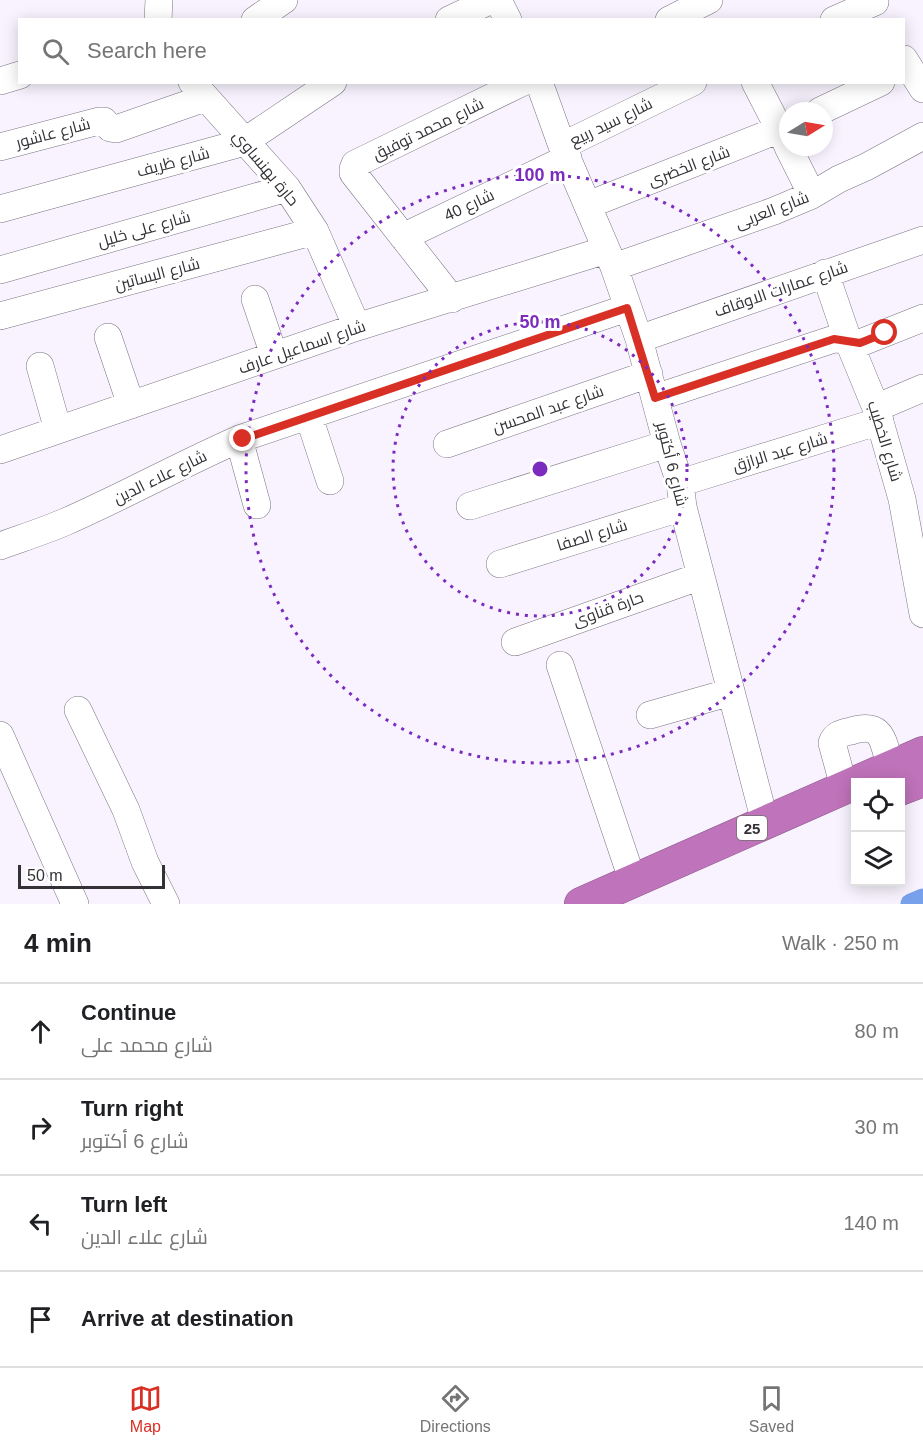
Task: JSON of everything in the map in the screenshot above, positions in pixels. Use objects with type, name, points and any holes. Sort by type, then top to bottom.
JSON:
[{"type":"highway","name":"25","points":[[896,778],[923,753]]},
{"type":"highway","name":"25","points":[[905,779],[923,780]]},
{"type":"highway","name":"25","points":[[632,893],[765,822],[850,797]]},
{"type":"highway","name":"25","points":[[581,904],[632,893],[850,797]]},
{"type":"street","points":[[158,18],[159,0]]},
{"type":"street","points":[[258,18],[284,0]]},
{"type":"street","points":[[453,18],[490,0]]},
{"type":"street","points":[[498,0],[507,18]]},
{"type":"street","points":[[673,18],[709,0]]},
{"type":"street","points":[[841,18],[878,7]]},
{"type":"street","points":[[0,81],[18,76]]},
{"type":"street","name":"شارع ظريف","points":[[0,209],[224,148],[245,140],[330,84]]},
{"type":"street","name":"شارع محمد توفيق","points":[[452,299],[353,173],[354,166],[519,84]]},
{"type":"street","name":"شارع 6 أكتوبر","points":[[540,84],[565,152],[610,259],[639,339],[682,495],[765,822]]},
{"type":"street","name":"شارع سيد ربيع","points":[[565,152],[689,84]]},
{"type":"street","points":[[756,84],[779,125]]},
{"type":"street","points":[[833,105],[877,84]]},
{"type":"street","name":"حارة بهنساوي","points":[[198,90],[287,188],[315,231],[357,327]]},
{"type":"street","name":"شارع عاشور","points":[[0,147],[99,121],[104,121],[110,128],[116,129],[198,90]]},
{"type":"street","name":"شارع الخضرى","points":[[588,205],[779,140]]},
{"type":"street","name":"شارع العربى","points":[[610,259],[774,211],[812,195],[839,178],[921,144]]},
{"type":"street","name":"شارع 40","points":[[403,237],[565,152]]},
{"type":"street","points":[[794,156],[812,195]]},
{"type":"street","name":"شارع على خليل","points":[[0,270],[287,188]]},
{"type":"street","name":"شارع البساتين","points":[[0,316],[315,231]]},
{"type":"street","name":"شارع عمارات الاوقاف","points":[[639,339],[923,240]]},
{"type":"street","name":"شارع اسماعيل عارف","points":[[0,450],[357,327],[452,299],[610,259]]},
{"type":"street","name":"شارع الخطيب","points":[[825,273],[848,340],[913,495],[923,614]]},
{"type":"street","points":[[255,299],[274,355]]},
{"type":"street","name":"شارع علاء الدين","points":[[0,546],[62,524],[123,496],[197,457],[239,439],[627,308]]},
{"type":"street","name":"شارع عبد المحسن","points":[[447,444],[652,386],[834,339],[860,343],[923,318]]},
{"type":"street","points":[[108,337],[131,405]]},
{"type":"street","points":[[40,366],[58,430]]},
{"type":"street","name":"شارع عبد الرازق","points":[[682,495],[878,415],[923,388]]},
{"type":"street","points":[[309,417],[330,481]]},
{"type":"street","points":[[239,439],[257,505]]},
{"type":"street","points":[[470,506],[667,444]]},
{"type":"street","name":"شارع الصفا","points":[[500,564],[682,495]]},
{"type":"street","name":"حارة قناوى","points":[[515,642],[701,576]]},
{"type":"street","points":[[560,665],[632,893]]},
{"type":"street","points":[[650,714],[731,692]]},
{"type":"street","points":[[78,710],[126,810],[145,862],[165,904]]},
{"type":"street","points":[[850,797],[832,743],[833,739],[840,734],[863,727],[875,730],[880,735],[896,778]]},
{"type":"street","points":[[0,735],[75,904]]},
{"type":"waterway","points":[[911,904],[923,899]]},
{"type":"route","points":[[243,439],[627,308],[639,339],[655,398],[834,339],[860,343],[885,333]]}]
